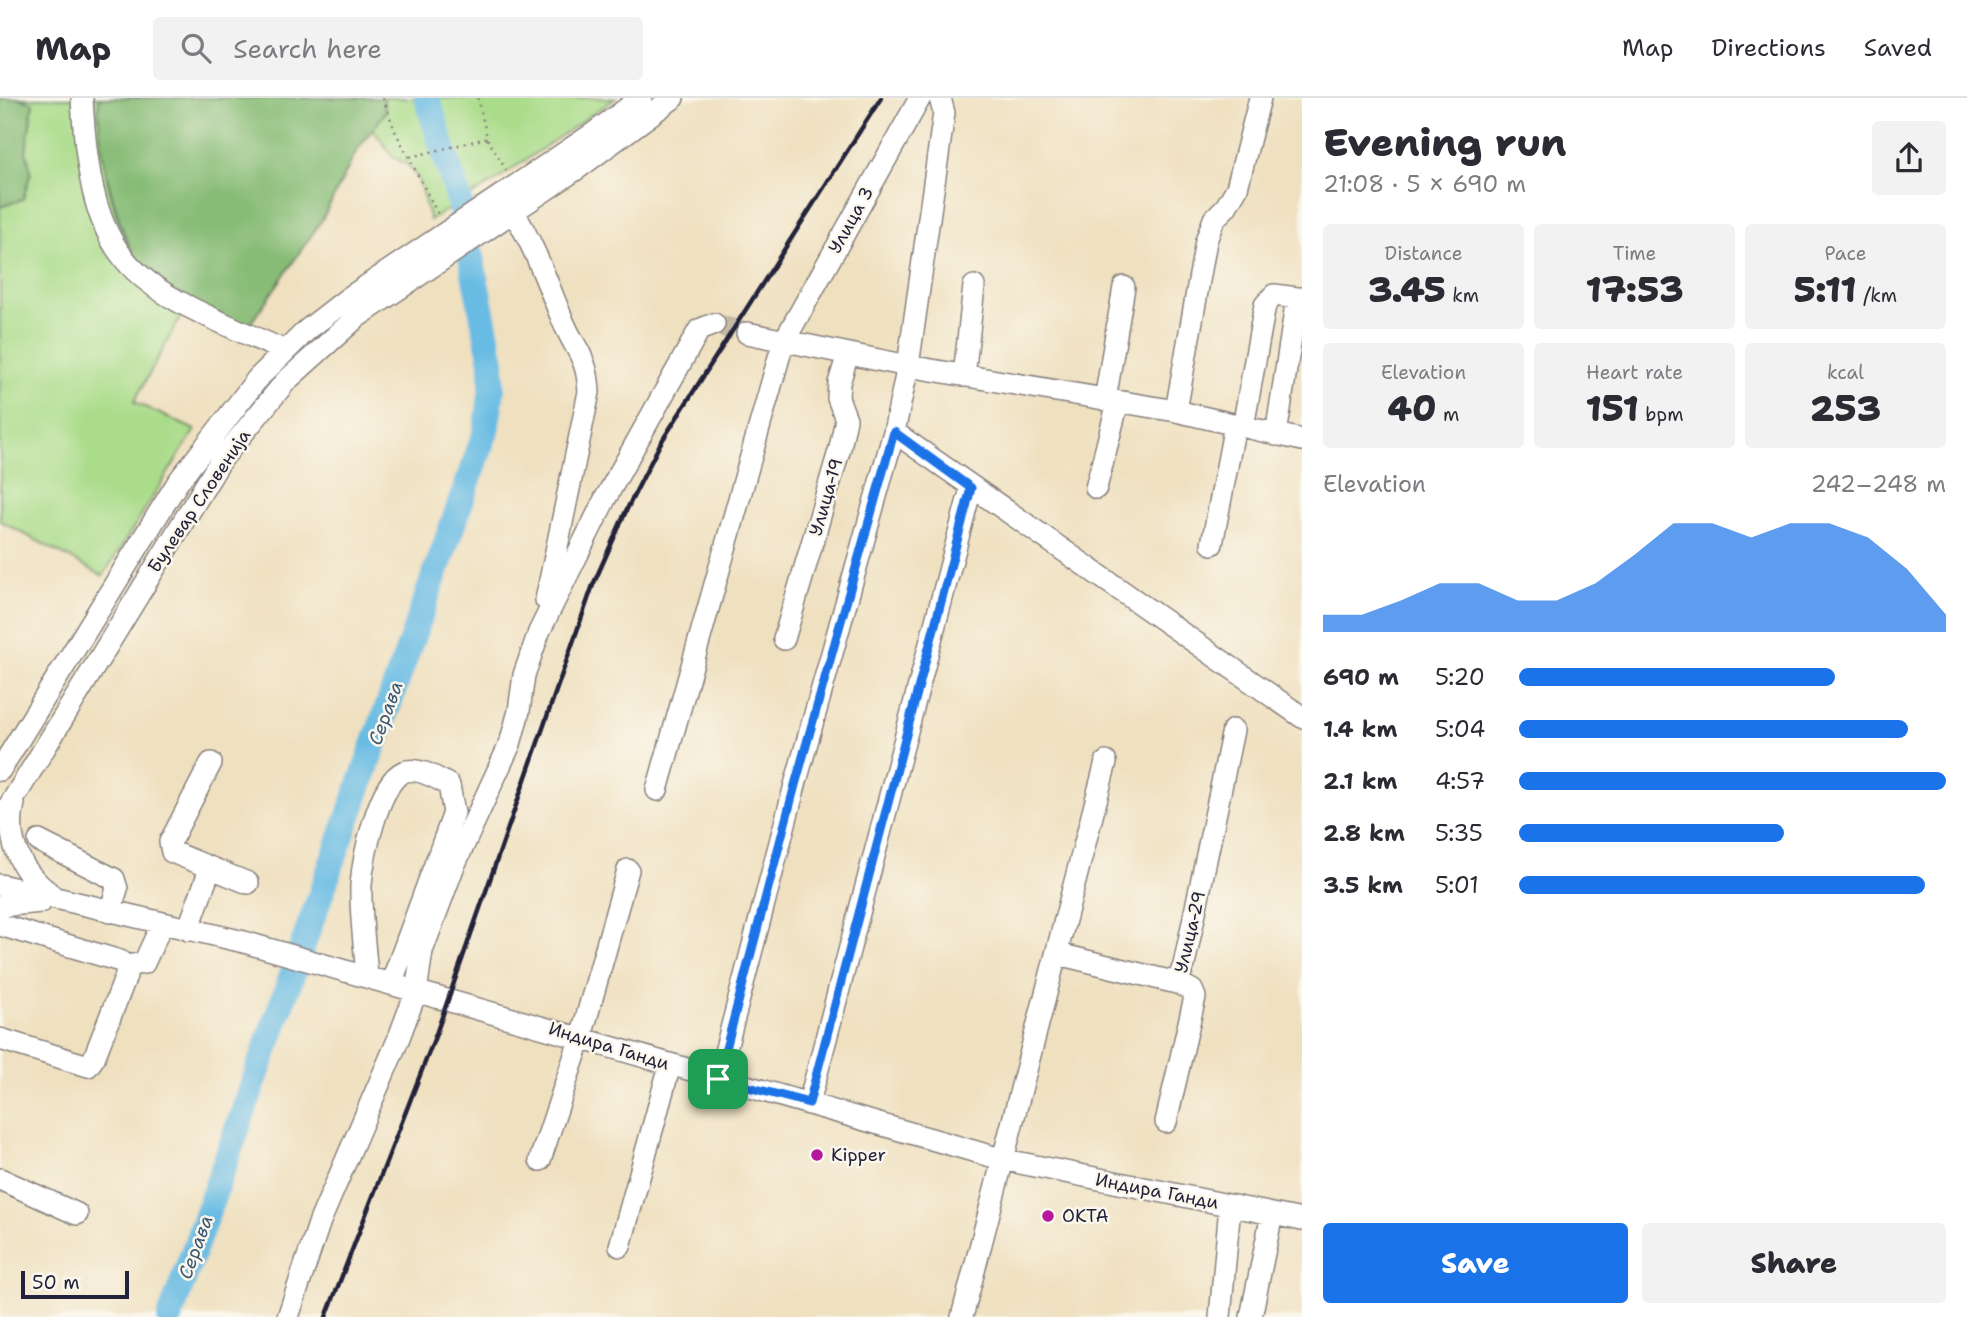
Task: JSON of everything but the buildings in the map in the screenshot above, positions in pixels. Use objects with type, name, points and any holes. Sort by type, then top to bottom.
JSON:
[{"type":"street","points":[[82,98],[89,174],[97,207],[114,246],[125,263],[140,278],[174,301],[285,351]]},
{"type":"street","name":"Булевар Словенија","points":[[0,821],[162,553],[229,451],[268,401],[307,360],[428,255],[511,197],[641,98]]},
{"type":"street","name":"Булевар Словенија","points":[[2,765],[178,482],[233,407],[285,351],[347,299],[428,255],[445,232],[511,197],[673,98]]},
{"type":"street","name":"Улица 3","points":[[657,790],[783,342],[920,98]]},
{"type":"street","points":[[718,1079],[795,785],[894,432],[908,366],[944,113],[940,98]]},
{"type":"street","points":[[1182,412],[1206,241],[1214,219],[1226,207],[1237,188],[1260,98]]},
{"type":"street","points":[[288,1317],[320,1221],[381,1084],[416,992],[422,951],[453,868],[510,744],[519,711],[524,675],[539,632],[589,392],[588,365],[564,323],[534,245],[511,197]]},
{"type":"street","points":[[964,376],[974,286]]},
{"type":"street","points":[[1096,488],[1112,401],[1124,287]]},
{"type":"street","points":[[1182,412],[1208,295]]},
{"type":"street","points":[[1212,544],[1265,305],[1274,295],[1300,298],[1276,435]]},
{"type":"street","points":[[539,632],[606,499],[699,330],[714,324]]},
{"type":"street","points":[[747,333],[908,366],[1182,412],[1302,440]]},
{"type":"street","name":"Улица-19","points":[[784,639],[840,448],[846,418],[838,398],[839,383],[848,354]]},
{"type":"street","points":[[894,432],[1302,717]]},
{"type":"street","points":[[809,1103],[971,488]]},
{"type":"street","name":"Улица-29","points":[[1166,1122],[1195,998],[1192,990],[1177,983],[1184,965],[1233,730]]},
{"type":"street","points":[[962,1317],[1000,1159],[1058,954],[1106,762]]},
{"type":"street","points":[[211,763],[170,842],[172,852],[248,883]]},
{"type":"street","points":[[367,977],[361,884],[374,822],[388,783],[403,772],[414,770],[449,785],[454,813],[391,984]]},
{"type":"street","points":[[16,794],[10,819],[13,845],[23,868],[39,886],[61,901]]},
{"type":"street","points":[[39,841],[114,879],[117,889],[110,912]]},
{"type":"street","points":[[188,930],[210,869]]},
{"type":"street","points":[[540,1160],[581,1037],[628,870]]},
{"type":"street","name":"Индира Ганди","points":[[0,885],[279,952],[1000,1159],[1302,1220]]},
{"type":"street","points":[[0,905],[61,901]]},
{"type":"street","points":[[126,966],[144,962],[162,924]]},
{"type":"street","points":[[0,925],[120,961],[126,966]]},
{"type":"street","points":[[1058,954],[1177,983]]},
{"type":"street","points":[[0,1039],[88,1066],[94,1058],[126,976],[126,966]]},
{"type":"street","points":[[620,1246],[670,1065]]},
{"type":"street","points":[[0,1179],[77,1214]]},
{"type":"street","points":[[1220,1317],[1230,1206]]},
{"type":"street","points":[[1251,1317],[1272,1214]]},
{"type":"path","points":[[383,98],[395,131],[445,232]]},
{"type":"path","points":[[478,98],[487,138],[511,197]]},
{"type":"path","points":[[410,157],[487,138]]},
{"type":"green space","points":[[0,98],[18,98],[33,103],[26,151],[31,172],[23,199],[0,207]]},
{"type":"green space","points":[[18,98],[99,98],[105,172],[127,243],[145,267],[186,307],[134,402],[195,430],[103,576],[0,521],[0,207],[23,199],[31,172],[26,151],[33,103]]},
{"type":"green space","points":[[99,98],[383,98],[386,111],[356,152],[322,220],[244,333],[163,295],[144,273],[132,252],[113,199],[101,144]]},
{"type":"green space","points":[[383,98],[616,98],[489,185],[430,220],[418,179],[407,164],[393,157],[373,129],[386,112]]},
{"type":"waterway","name":"Серава","points":[[170,1317],[486,431],[492,389],[492,362],[460,203],[427,98]]},
{"type":"tunnel","points":[[714,324],[747,333]]},
{"type":"railway","points":[[326,1317],[436,1034],[593,585],[626,511],[660,444],[881,98]]},
{"type":"place","name":"Kipper","points":[[817,1155]]},
{"type":"place","name":"ОКТА","points":[[1048,1216]]},
{"type":"route","points":[[894,432],[971,488],[809,1103],[718,1079],[795,785],[894,432]]}]
